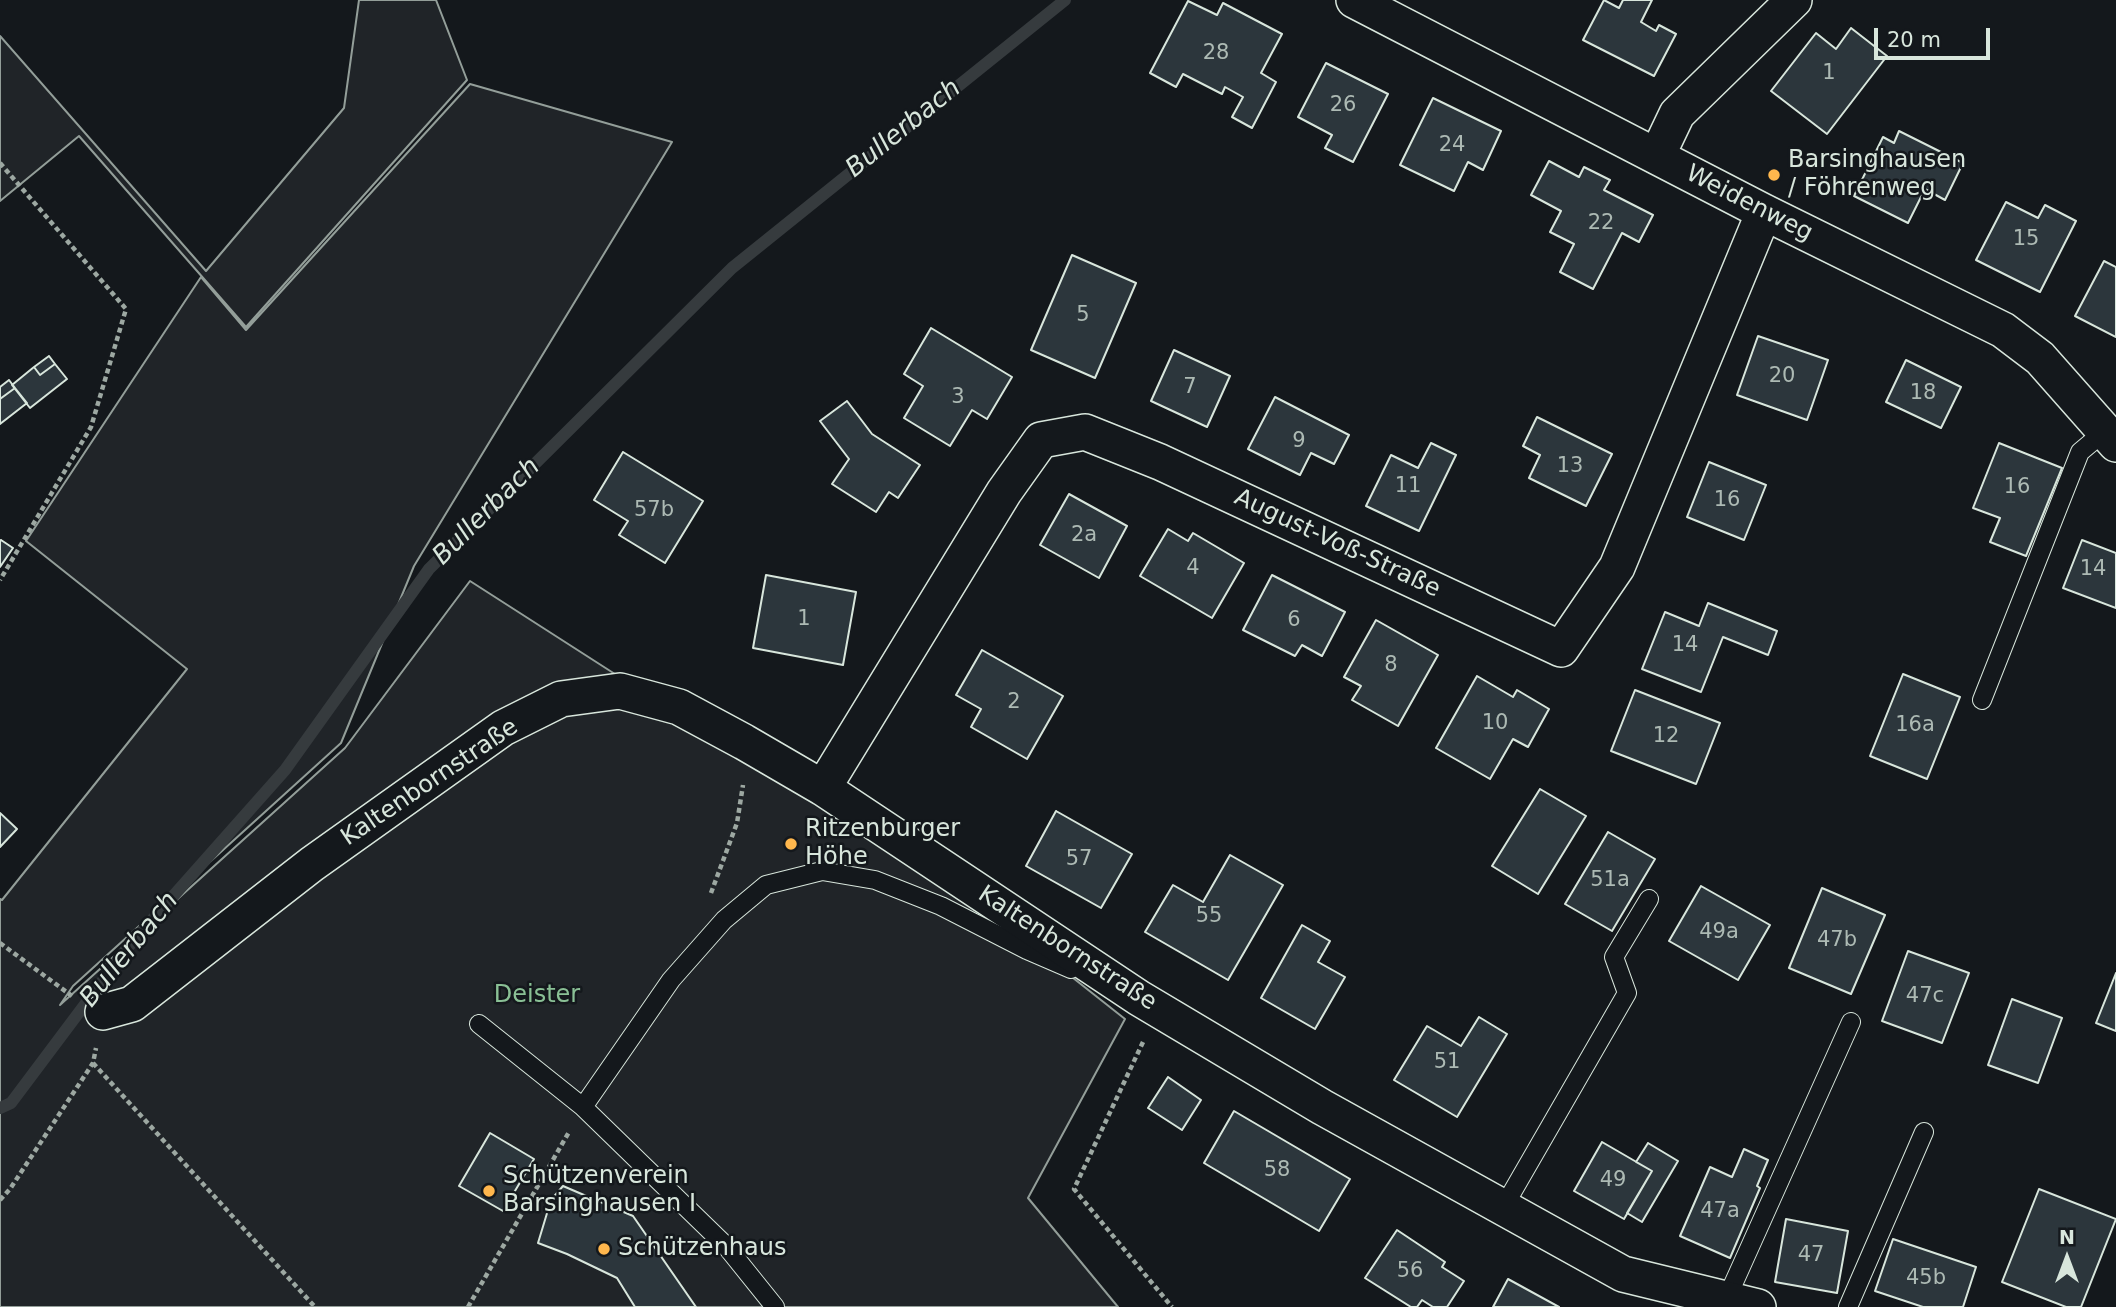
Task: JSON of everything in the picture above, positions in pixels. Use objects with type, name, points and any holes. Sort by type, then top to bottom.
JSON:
[{"type":"street","name":"Weidenweg","points":[[1354,0],[1764,212],[2003,330],[2040,358],[2110,438]]},
{"type":"street","points":[[1657,156],[1677,114],[1794,0]]},
{"type":"street","name":"August-Voß-Straße","points":[[823,788],[1004,492],[1041,440],[1085,432],[1160,462],[1561,649],[1617,567],[1764,212]]},
{"type":"street","name":"Kaltenbornstraße","points":[[103,1012],[132,1004],[312,864],[503,728],[562,699],[620,691],[679,707],[744,742],[823,788],[1148,1003],[1321,1107],[1623,1274],[1742,1303]]},
{"type":"lane","points":[[1982,700],[2080,452],[2110,438]]},
{"type":"lane","points":[[583,1107],[671,980],[724,920],[766,885],[822,871],[875,880],[941,906],[1027,950],[1148,1003]]},
{"type":"lane","points":[[1503,1208],[1627,993],[1614,957],[1649,899]]},
{"type":"lane","points":[[1742,1303],[1851,1022]]},
{"type":"lane","points":[[479,1024],[583,1107],[726,1246],[775,1307]]},
{"type":"lane","points":[[1848,1307],[1924,1132]]},
{"type":"path","points":[[0,163],[126,309],[91,427],[0,580]]},
{"type":"path","points":[[707,901],[737,823],[744,776],[744,742]]},
{"type":"path","points":[[0,943],[68,994]]},
{"type":"path","points":[[1148,1003],[1074,1189],[1172,1307]]},
{"type":"path","points":[[0,1200],[93,1063],[315,1307]]},
{"type":"path","points":[[468,1307],[583,1107]]},
{"type":"green space","points":[[359,0],[436,0],[467,80],[246,327],[79,136],[0,201],[0,36],[206,271],[344,108]]},
{"type":"green space","name":"Deister","points":[[470,84],[672,142],[414,566],[341,743],[73,986],[60,1005],[345,748],[470,581],[1006,925],[1125,1019],[1028,1198],[1118,1307],[0,1307],[0,899],[2,900],[187,669],[26,541],[201,277],[246,330]]},
{"type":"building","points":[[1604,0],[1619,8],[1623,0],[1652,0],[1641,22],[1656,31],[1659,25],[1676,34],[1654,76],[1583,40]]},
{"type":"building","points":[[1188,1],[1217,15],[1223,3],[1282,34],[1261,73],[1276,82],[1252,128],[1232,117],[1243,97],[1225,87],[1222,94],[1183,74],[1176,87],[1150,73]]},
{"type":"building","points":[[1851,28],[1887,56],[1827,134],[1771,91],[1816,33],[1836,49]]},
{"type":"building","points":[[1326,63],[1388,94],[1353,162],[1325,148],[1332,135],[1298,117]]},
{"type":"building","points":[[1433,98],[1501,131],[1483,170],[1468,162],[1454,191],[1400,165]]},
{"type":"building","points":[[1899,131],[1963,163],[1945,200],[1925,189],[1908,223],[1854,196],[1883,137],[1894,143]]},
{"type":"building","points":[[1549,161],[1579,177],[1584,167],[1610,180],[1604,190],[1653,215],[1639,242],[1622,233],[1593,289],[1560,272],[1574,244],[1550,232],[1561,211],[1531,195]]},
{"type":"building","points":[[2006,202],[2038,218],[2045,205],[2076,221],[2040,292],[1976,260]]},
{"type":"building","points":[[1072,255],[1136,283],[1095,378],[1031,350]]},
{"type":"building","points":[[2104,261],[2116,267],[2116,337],[2075,316]]},
{"type":"building","points":[[931,328],[1012,377],[987,419],[972,410],[950,446],[904,418],[923,386],[904,374]]},
{"type":"building","points":[[1758,336],[1828,360],[1807,420],[1737,395]]},
{"type":"building","points":[[1174,350],[1230,376],[1207,427],[1151,401]]},
{"type":"building","points":[[49,356],[55,364],[40,375],[34,367]]},
{"type":"building","points":[[1906,360],[1961,387],[1941,428],[1886,402]]},
{"type":"building","points":[[55,364],[67,379],[30,408],[12,385],[34,367],[40,375]]},
{"type":"building","points":[[9,380],[15,388],[0,399],[0,387]]},
{"type":"building","points":[[15,388],[27,403],[0,424],[0,399]]},
{"type":"building","points":[[1275,397],[1349,435],[1334,464],[1311,453],[1300,475],[1248,449]]},
{"type":"building","points":[[847,401],[872,434],[920,465],[898,498],[889,492],[876,512],[832,484],[849,459],[820,421]]},
{"type":"building","points":[[1537,417],[1612,454],[1586,506],[1529,478],[1540,455],[1523,446]]},
{"type":"building","points":[[1431,443],[1456,455],[1419,531],[1366,506],[1391,455],[1418,468]]},
{"type":"building","points":[[1999,443],[2062,468],[2026,556],[1990,542],[2000,518],[1973,508]]},
{"type":"building","points":[[623,452],[703,501],[665,563],[619,535],[628,521],[594,500]]},
{"type":"building","points":[[1709,462],[1766,485],[1744,540],[1687,517]]},
{"type":"building","points":[[1069,494],[1127,526],[1099,578],[1040,545]]},
{"type":"building","points":[[1168,529],[1188,541],[1193,533],[1244,563],[1212,618],[1140,576]]},
{"type":"building","points":[[2082,540],[2116,553],[2116,608],[2063,588]]},
{"type":"building","points":[[0,541],[13,548],[0,567]]},
{"type":"building","points":[[766,575],[856,592],[843,665],[753,648]]},
{"type":"building","points":[[1272,575],[1345,612],[1322,656],[1302,645],[1295,656],[1243,630]]},
{"type":"building","points":[[1708,603],[1777,631],[1768,655],[1723,637],[1701,692],[1642,669],[1665,612],[1699,626]]},
{"type":"building","points":[[1376,620],[1438,655],[1398,726],[1352,700],[1361,686],[1344,677]]},
{"type":"building","points":[[982,650],[1063,696],[1027,759],[971,727],[981,709],[956,695]]},
{"type":"building","points":[[1903,674],[1960,697],[1927,779],[1870,756]]},
{"type":"building","points":[[1477,676],[1513,697],[1517,690],[1549,709],[1528,747],[1513,739],[1490,779],[1436,748]]},
{"type":"building","points":[[1635,690],[1720,723],[1696,784],[1611,751]]},
{"type":"building","points":[[1540,789],[1586,816],[1538,894],[1492,866]]},
{"type":"building","points":[[1056,811],[1132,854],[1101,908],[1026,866]]},
{"type":"building","points":[[0,813],[17,829],[0,847]]},
{"type":"building","points":[[1608,832],[1655,859],[1612,931],[1565,904]]},
{"type":"building","points":[[1230,855],[1283,885],[1228,980],[1145,932],[1173,885],[1203,902]]},
{"type":"building","points":[[1701,886],[1770,925],[1738,980],[1669,941]]},
{"type":"building","points":[[1822,888],[1885,915],[1851,994],[1789,968]]},
{"type":"building","points":[[1302,925],[1330,941],[1318,962],[1345,977],[1315,1029],[1261,998]]},
{"type":"building","points":[[1908,951],[1969,973],[1942,1043],[1882,1021]]},
{"type":"building","points":[[2116,973],[2116,1031],[2096,1023]]},
{"type":"building","points":[[2012,999],[2062,1018],[2038,1083],[1988,1065]]},
{"type":"building","points":[[1479,1017],[1507,1034],[1457,1117],[1394,1080],[1427,1026],[1461,1046]]},
{"type":"building","points":[[1168,1077],[1201,1100],[1182,1130],[1148,1108]]},
{"type":"building","points":[[1234,1111],[1350,1179],[1319,1231],[1204,1163]]},
{"type":"building","points":[[490,1133],[534,1159],[503,1211],[459,1186]]},
{"type":"building","points":[[1602,1142],[1652,1171],[1624,1219],[1574,1191]]},
{"type":"building","points":[[1648,1143],[1678,1161],[1642,1222],[1627,1213],[1652,1171],[1636,1162]]},
{"type":"building","points":[[1744,1149],[1768,1160],[1757,1186],[1760,1188],[1730,1258],[1680,1236],[1710,1167],[1732,1177]]},
{"type":"building","name":"Schützenhaus","points":[[563,1186],[633,1216],[696,1307],[635,1307],[617,1278],[538,1243],[551,1200]]},
{"type":"building","points":[[2039,1189],[2116,1219],[2081,1307],[2066,1307],[2002,1282]]},
{"type":"building","points":[[1786,1219],[1848,1231],[1837,1293],[1775,1282]]},
{"type":"building","points":[[1397,1230],[1445,1262],[1442,1267],[1464,1281],[1447,1307],[1433,1307],[1422,1300],[1417,1307],[1411,1307],[1365,1278]]},
{"type":"building","points":[[1893,1239],[1976,1267],[1963,1307],[1923,1307],[1875,1291]]},
{"type":"building","points":[[1508,1279],[1559,1307],[1493,1307]]},
{"type":"waterway","name":"Bullerbach","points":[[0,1108],[11,1103],[128,947],[285,770],[429,569],[732,268],[1065,0]]},
{"type":"place","name":"Barsinghausen / Föhrenweg","points":[[1774,175]]},
{"type":"place","name":"Ritzenburger Höhe","points":[[791,844]]},
{"type":"place","name":"Schützenverein Barsinghausen I","points":[[489,1191]]},
{"type":"place","name":"Schützenhaus","points":[[604,1249]]}]
